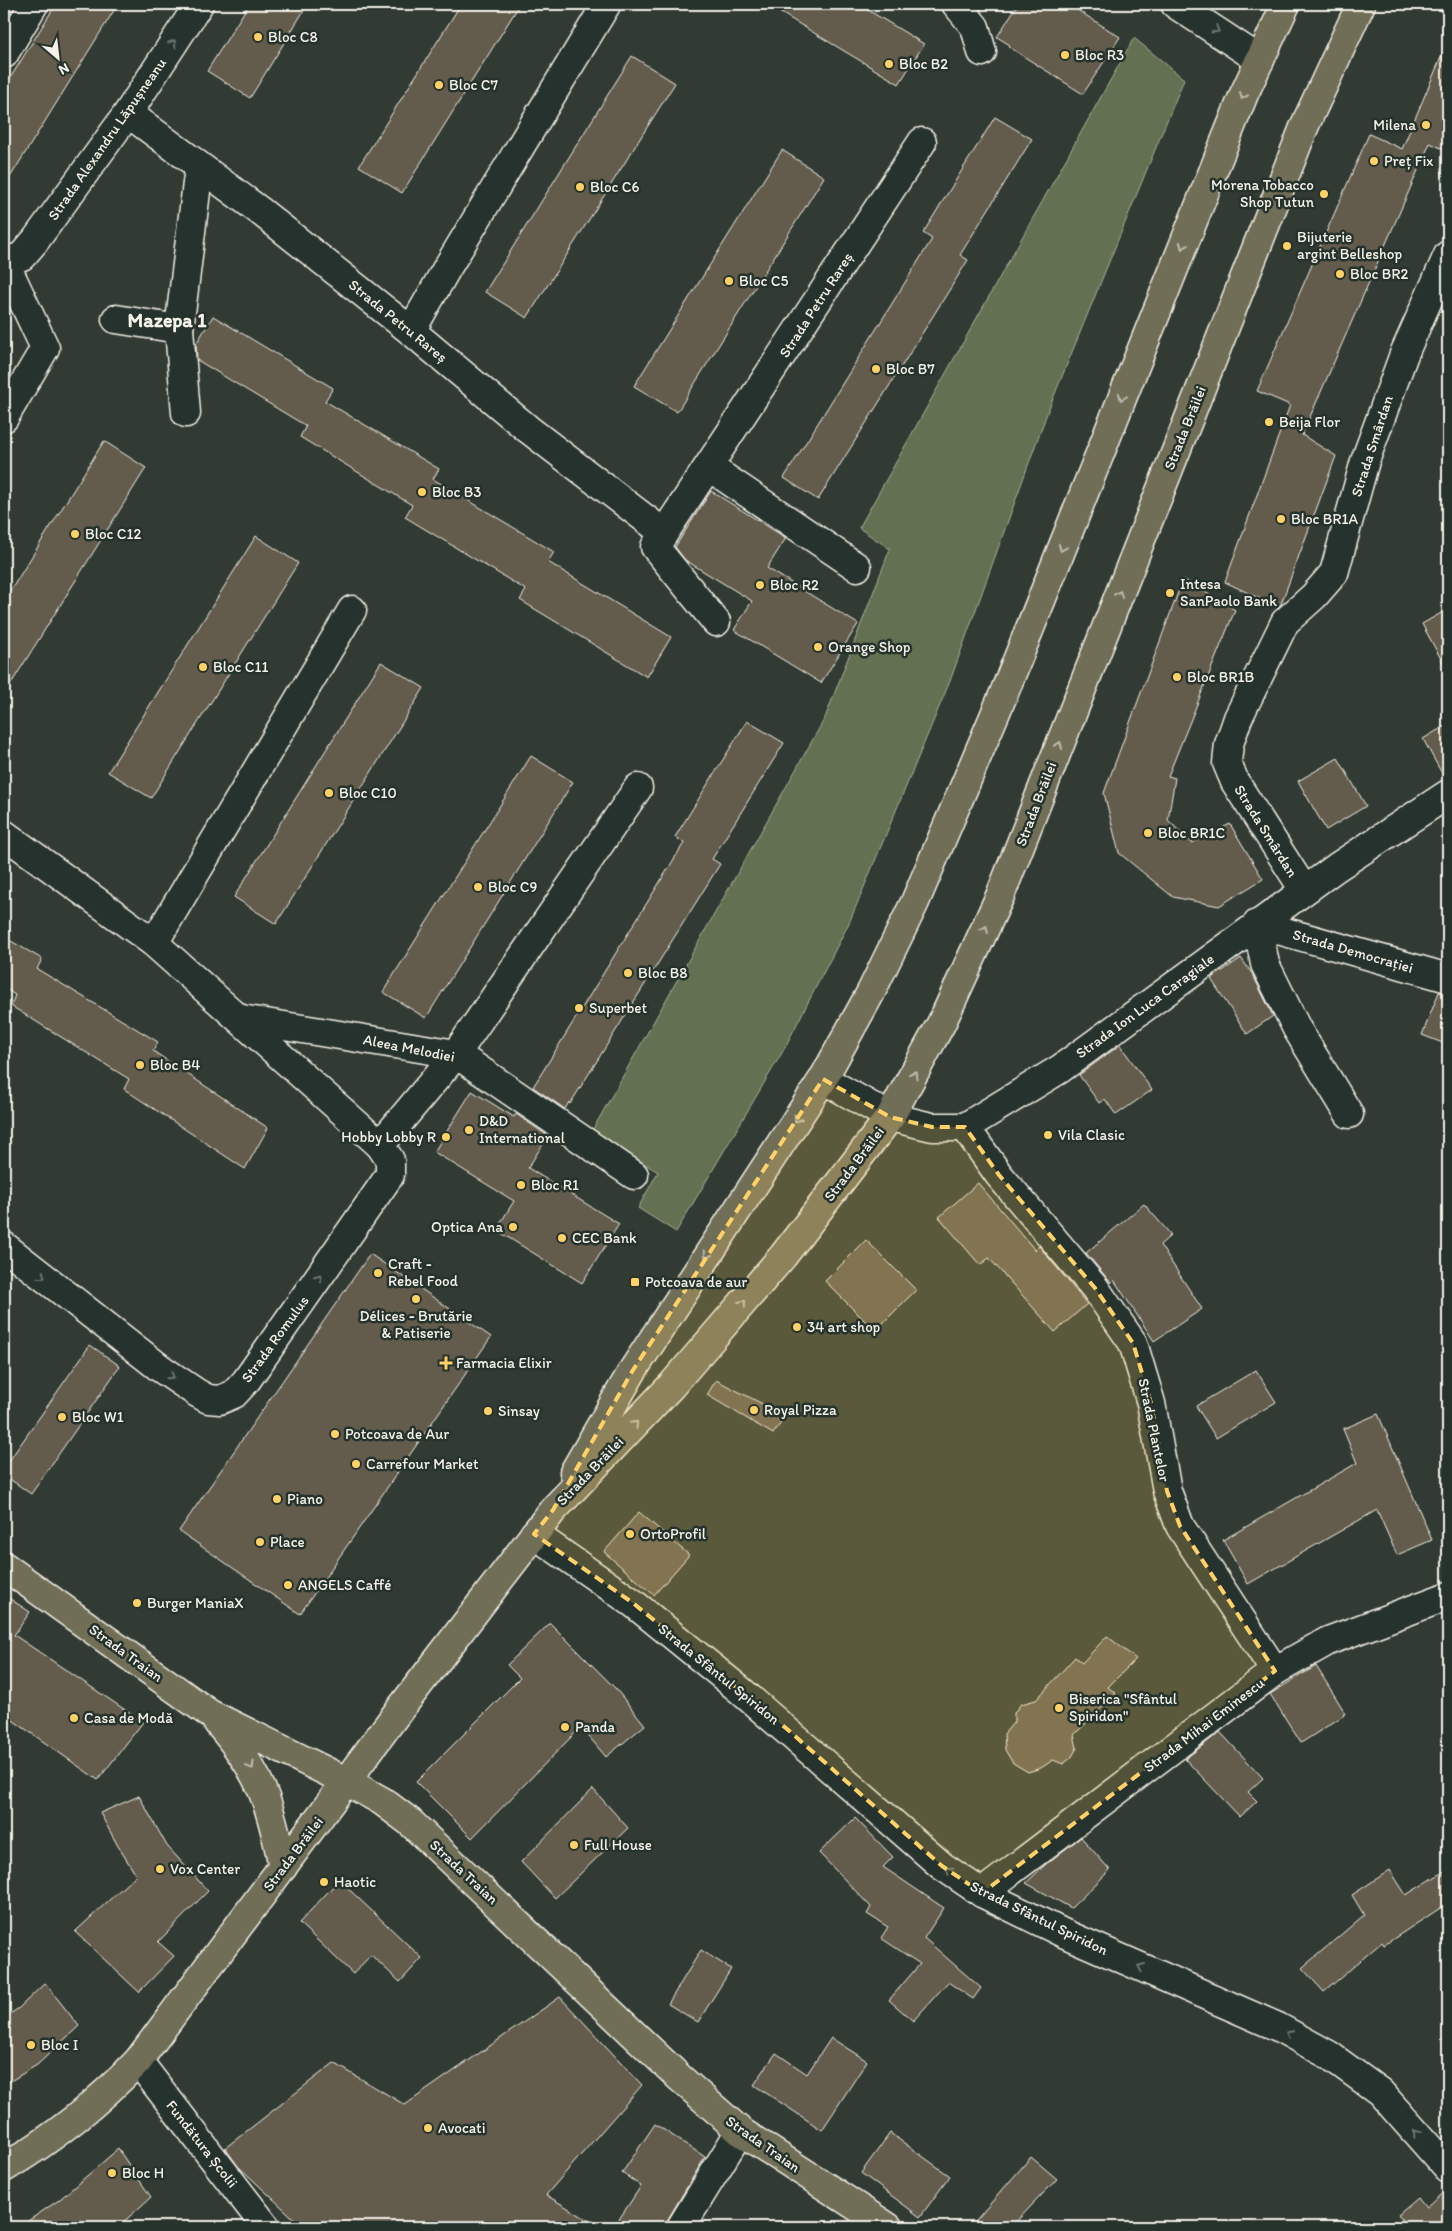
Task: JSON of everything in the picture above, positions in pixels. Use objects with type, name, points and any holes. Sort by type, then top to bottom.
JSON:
[{"type":"main road","name":"Strada Brăilei","points":[[552,1510],[633,1370],[823,1079],[871,992],[918,893],[1004,693],[1240,103],[1286,4]]},
{"type":"main road","name":"Strada Brăilei","points":[[4,2168],[71,2123],[110,2090],[138,2061],[348,1782],[397,1713],[552,1510],[672,1384],[777,1263],[890,1117],[942,1022],[1000,896],[1305,125],[1361,4]]},
{"type":"main road","name":"Strada Traian","points":[[4,1566],[210,1714],[348,1782],[382,1801],[410,1822],[680,2078],[740,2131],[888,2227]]},
{"type":"main road","points":[[210,1714],[241,1750],[264,1789],[275,1825],[283,1867]]},
{"type":"street","points":[[4,54],[34,4]]},
{"type":"street","name":"Strada Alexandru Lăpușneanu","points":[[5,263],[22,256],[35,241],[128,114],[199,4]]},
{"type":"street","points":[[956,4],[975,27],[982,52]]},
{"type":"street","points":[[1175,4],[1260,60]]},
{"type":"street","points":[[411,331],[606,5]]},
{"type":"street","name":"Strada Petru Rareș","points":[[128,114],[260,211],[411,331],[660,540],[922,142]]},
{"type":"street","points":[[186,413],[179,330],[199,167]]},
{"type":"street","name":"Strada Smârdan","points":[[1304,890],[1235,782],[1227,763],[1229,744],[1238,718],[1285,622],[1314,596],[1334,573],[1365,461],[1404,354],[1448,255]]},
{"type":"street","points":[[4,418],[45,348],[5,263]]},
{"type":"street","points":[[116,319],[179,330]]},
{"type":"street","points":[[709,467],[857,567]]},
{"type":"street","points":[[660,540],[716,622]]},
{"type":"street","points":[[154,944],[352,610]]},
{"type":"street","points":[[4,834],[154,944],[241,1019],[380,1145],[456,1054],[638,788]]},
{"type":"street","name":"Strada Ion Luca Caragiale","points":[[965,1127],[1060,1069],[1304,890],[1380,837],[1448,794]]},
{"type":"street","points":[[1257,924],[1265,964],[1298,1030],[1349,1114]]},
{"type":"street","name":"Strada Democrației","points":[[1257,924],[1448,978]]},
{"type":"street","name":"Aleea Melodiei","points":[[241,1019],[456,1054],[634,1175]]},
{"type":"street","points":[[823,1079],[890,1117],[932,1127],[965,1127]]},
{"type":"street","name":"Strada Plantelor","points":[[965,1127],[999,1175],[1095,1288],[1133,1342],[1151,1403],[1167,1491],[1180,1526],[1275,1670]]},
{"type":"street","name":"Strada Romulus","points":[[4,1246],[160,1368],[208,1399],[220,1400],[234,1394],[246,1381],[390,1175],[390,1160],[380,1145]]},
{"type":"street","name":"Strada Sfântul Spiridon","points":[[534,1534],[632,1603],[780,1724],[942,1866],[982,1893],[1063,1933],[1278,2028],[1329,2055],[1380,2092],[1448,2169]]},
{"type":"street","name":"Strada Mihai Eminescu","points":[[982,1893],[1275,1670],[1328,1641],[1448,1596]]},
{"type":"street","name":"Fundătura Școlii","points":[[138,2061],[266,2227]]},
{"type":"street","points":[[680,2227],[740,2131]]},
{"type":"highlighted area","points":[[823,1079],[890,1117],[932,1127],[965,1127],[999,1175],[1095,1288],[1133,1343],[1151,1403],[1167,1491],[1180,1526],[1275,1671],[982,1893],[942,1866],[787,1729],[633,1603],[534,1534],[553,1510],[633,1370]]},
{"type":"green space","points":[[1134,38],[1184,79],[1047,413],[950,681],[849,923],[783,1051],[676,1232],[638,1208],[658,1172],[592,1131],[825,718],[890,549],[859,528]]},
{"type":"building","points":[[56,4],[118,4],[4,187],[4,88]]},
{"type":"building","name":"Bloc C8","points":[[249,4],[308,4],[250,98],[207,71]]},
{"type":"building","name":"Bloc C7","points":[[461,4],[520,4],[402,193],[359,166]]},
{"type":"building","name":"Bloc B2","points":[[766,4],[858,4],[924,44],[899,84]]},
{"type":"building","name":"Bloc R3","points":[[1018,4],[1068,4],[1120,37],[1083,94],[1009,47],[1010,45],[997,37]]},
{"type":"building","points":[[1448,41],[1448,151],[1430,143],[1302,435],[1336,456],[1281,604],[1278,607],[1225,582],[1290,405],[1257,391],[1369,134],[1402,149]]},
{"type":"building","name":"Bloc C6","points":[[632,56],[675,83],[527,318],[485,292]]},
{"type":"building","name":"Bloc B7","points":[[995,117],[1032,139],[960,255],[968,260],[818,500],[784,478],[932,239],[923,233]]},
{"type":"building","name":"Bloc C5","points":[[782,150],[824,177],[677,412],[634,386]]},
{"type":"building","name":"Bloc B3","points":[[213,316],[333,388],[325,401],[439,469],[433,479],[554,552],[548,562],[671,637],[647,677],[520,600],[526,590],[405,517],[412,505],[300,437],[306,426],[197,360],[196,344]]},
{"type":"building","name":"Bloc C12","points":[[104,441],[146,468],[4,695],[4,601]]},
{"type":"building","name":"Bloc R2","points":[[711,491],[786,538],[767,568],[858,624],[821,683],[734,630],[752,601],[685,560],[675,547]]},
{"type":"building","name":"Bloc C11","points":[[256,536],[298,563],[151,798],[108,772]]},
{"type":"building","points":[[1183,579],[1235,610],[1168,776],[1175,778],[1168,820],[1192,843],[1230,824],[1263,879],[1219,906],[1173,897],[1119,853],[1104,793]]},
{"type":"building","points":[[1448,609],[1448,672],[1422,624]]},
{"type":"building","name":"Bloc C10","points":[[381,662],[424,688],[276,924],[234,897]]},
{"type":"building","name":"Bloc B8","points":[[747,721],[784,743],[712,859],[720,864],[570,1104],[569,1102],[565,1109],[533,1087],[684,843],[675,837]]},
{"type":"building","points":[[1448,724],[1448,779],[1445,779],[1423,739]]},
{"type":"building","name":"Bloc C9","points":[[531,756],[573,782],[426,1018],[383,992]]},
{"type":"building","points":[[1338,758],[1366,806],[1326,830],[1298,781]]},
{"type":"building","name":"Bloc B4","points":[[4,937],[42,959],[37,969],[158,1042],[153,1051],[268,1128],[245,1169],[124,1089],[129,1079],[11,1006],[15,995],[4,988]]},
{"type":"building","points":[[1241,958],[1253,975],[1273,1016],[1247,1034],[1211,979]]},
{"type":"building","points":[[1439,992],[1448,993],[1448,1045],[1422,1035]]},
{"type":"building","points":[[1120,1045],[1152,1090],[1116,1115],[1105,1099],[1099,1103],[1079,1075]]},
{"type":"building","name":"Bloc R1","points":[[472,1091],[514,1117],[516,1114],[548,1136],[528,1168],[619,1224],[582,1283],[496,1230],[514,1201],[434,1152]]},
{"type":"building","points":[[978,1183],[1035,1250],[1039,1246],[1087,1304],[1055,1332],[989,1258],[980,1265],[939,1217]]},
{"type":"building","points":[[1144,1204],[1171,1235],[1160,1245],[1202,1309],[1154,1341],[1114,1280],[1111,1283],[1086,1253]]},
{"type":"building","points":[[866,1240],[916,1290],[875,1331],[825,1281]]},
{"type":"building","name":"Potcoava de Aur","points":[[370,1254],[491,1337],[300,1614],[179,1531]]},
{"type":"building","name":"Bloc W1","points":[[90,1345],[120,1366],[31,1494],[4,1475],[4,1468]]},
{"type":"building","points":[[1256,1370],[1276,1402],[1216,1438],[1196,1406]]},
{"type":"building","name":"Royal Pizza","points":[[716,1380],[786,1416],[773,1434],[707,1395]]},
{"type":"building","points":[[1378,1414],[1432,1540],[1397,1555],[1377,1510],[1248,1584],[1223,1540],[1357,1463],[1343,1429]]},
{"type":"building","points":[[639,1512],[689,1555],[654,1595],[604,1552]]},
{"type":"building","name":"Casa de Modă","points":[[4,1595],[30,1612],[14,1635],[143,1722],[98,1780],[4,1714]]},
{"type":"building","points":[[550,1623],[615,1688],[645,1725],[606,1757],[581,1727],[472,1838],[416,1782],[520,1678],[507,1665]]},
{"type":"building","name":"Biserica \"Sfântul Spiridon\"","points":[[1107,1636],[1136,1659],[1108,1687],[1116,1694],[1074,1735],[1077,1748],[1071,1758],[1063,1764],[1053,1760],[1041,1768],[1028,1772],[1013,1763],[1005,1750],[1004,1734],[1014,1722],[1014,1713],[1021,1704],[1036,1700],[1075,1657],[1082,1663]]},
{"type":"building","points":[[1316,1666],[1346,1714],[1301,1743],[1270,1694]]},
{"type":"building","points":[[1220,1732],[1263,1778],[1248,1792],[1257,1801],[1240,1817],[1185,1759]]},
{"type":"building","name":"Full House","points":[[593,1789],[628,1828],[555,1898],[521,1862]]},
{"type":"building","points":[[139,1796],[167,1846],[208,1891],[158,1942],[174,1956],[139,1992],[75,1932],[136,1875],[100,1813]]},
{"type":"building","points":[[855,1818],[893,1857],[883,1867],[944,1908],[924,1938],[981,1988],[973,1999],[948,1982],[913,2021],[889,2000],[920,1964],[881,1938],[888,1927],[867,1914],[871,1907],[819,1853]]},
{"type":"building","points":[[1081,1837],[1110,1870],[1071,1908],[1026,1883],[1046,1864]]},
{"type":"building","points":[[1448,1869],[1448,1903],[1384,1945],[1382,1942],[1324,1992],[1302,1968],[1364,1915],[1352,1895],[1390,1870],[1406,1895]]},
{"type":"building","points":[[339,1880],[422,1958],[400,1982],[371,1955],[353,1974],[299,1923]]},
{"type":"building","points":[[701,1950],[731,1969],[698,2022],[668,2004]]},
{"type":"building","name":"Bloc I","points":[[45,1983],[79,2026],[37,2065],[4,2085],[4,2018],[19,2008]]},
{"type":"building","name":"Avocati","points":[[560,1997],[642,2085],[546,2195],[600,2227],[303,2227],[238,2166],[225,2148],[334,2063],[405,2105]]},
{"type":"building","points":[[831,2038],[867,2061],[822,2130],[754,2085],[776,2053],[807,2074]]},
{"type":"building","points":[[655,2124],[705,2157],[665,2227],[614,2227],[641,2186],[622,2173]]},
{"type":"building","points":[[890,2133],[950,2176],[920,2217],[861,2173]]},
{"type":"building","name":"Bloc H","points":[[118,2149],[151,2197],[118,2227],[19,2227],[59,2200]]},
{"type":"building","points":[[1031,2157],[1057,2179],[1011,2227],[970,2227]]},
{"type":"building","points":[[1448,2188],[1448,2227],[1403,2227],[1406,2224],[1398,2215],[1418,2198],[1426,2208]]},
{"type":"place","name":"Bloc C8","points":[[258,37]]},
{"type":"place","name":"Bloc R3","points":[[1065,55]]},
{"type":"place","name":"Bloc B2","points":[[889,64]]},
{"type":"place","name":"Bloc C7","points":[[439,85]]},
{"type":"place","name":"Milena","points":[[1426,125]]},
{"type":"place","name":"Preț Fix","points":[[1374,161]]},
{"type":"place","name":"Bloc C6","points":[[580,187]]},
{"type":"place","name":"Morena Tobacco Shop Tutun","points":[[1324,194]]},
{"type":"place","name":"Bijuterie argint Belleshop","points":[[1287,246]]},
{"type":"place","name":"Bloc BR2","points":[[1340,274]]},
{"type":"place","name":"Bloc C5","points":[[729,281]]},
{"type":"place","name":"Bloc B7","points":[[876,369]]},
{"type":"place","name":"Beija Flor","points":[[1269,422]]},
{"type":"place","name":"Bloc B3","points":[[422,492]]},
{"type":"place","name":"Bloc BR1A","points":[[1281,519]]},
{"type":"place","name":"Bloc C12","points":[[75,534]]},
{"type":"place","name":"Bloc R2","points":[[760,585]]},
{"type":"place","name":"Intesa SanPaolo Bank","points":[[1170,593]]},
{"type":"place","name":"Orange Shop","points":[[818,647]]},
{"type":"place","name":"Bloc C11","points":[[203,667]]},
{"type":"place","name":"Bloc BR1B","points":[[1177,677]]},
{"type":"place","name":"Bloc C10","points":[[329,793]]},
{"type":"place","name":"Bloc BR1C","points":[[1148,833]]},
{"type":"place","name":"Bloc C9","points":[[478,887]]},
{"type":"place","name":"Bloc B8","points":[[628,973]]},
{"type":"place","name":"Superbet","points":[[579,1008]]},
{"type":"place","name":"Bloc B4","points":[[140,1065]]},
{"type":"place","name":"D&D International","points":[[469,1130]]},
{"type":"place","name":"Vila Clasic","points":[[1048,1135]]},
{"type":"place","name":"Hobby Lobby R","points":[[446,1137]]},
{"type":"place","name":"Bloc R1","points":[[521,1185]]},
{"type":"place","name":"Optica Ana","points":[[513,1227]]},
{"type":"place","name":"CEC Bank","points":[[562,1238]]},
{"type":"place","name":"Craft - Rebel Food","points":[[378,1273]]},
{"type":"place","name":"Potcoava de aur","points":[[635,1282]]},
{"type":"place","name":"Délices - Brutărie & Patiserie","points":[[416,1299]]},
{"type":"place","name":"34 art shop","points":[[797,1327]]},
{"type":"place","name":"Farmacia Elixir","points":[[446,1363]]},
{"type":"place","name":"Royal Pizza","points":[[754,1410]]},
{"type":"place","name":"Sinsay","points":[[488,1411]]},
{"type":"place","name":"Bloc W1","points":[[62,1417]]},
{"type":"place","name":"Potcoava de Aur","points":[[335,1434]]},
{"type":"place","name":"Carrefour Market","points":[[356,1464]]},
{"type":"place","name":"Piano","points":[[277,1499]]},
{"type":"place","name":"OrtoProfil","points":[[630,1534]]},
{"type":"place","name":"Place","points":[[260,1542]]},
{"type":"place","name":"ANGELS Caffé","points":[[288,1585]]},
{"type":"place","name":"Burger ManiaX","points":[[137,1603]]},
{"type":"place","name":"Biserica \"Sfântul Spiridon\"","points":[[1059,1708]]},
{"type":"place","name":"Casa de Modă","points":[[74,1718]]},
{"type":"place","name":"Panda","points":[[565,1727]]},
{"type":"place","name":"Full House","points":[[574,1845]]},
{"type":"place","name":"Vox Center","points":[[160,1869]]},
{"type":"place","name":"Haotic","points":[[324,1882]]},
{"type":"place","name":"Bloc I","points":[[31,2045]]},
{"type":"place","name":"Avocati","points":[[428,2128]]},
{"type":"place","name":"Bloc H","points":[[112,2173]]},
{"type":"district","name":"Mazepa 1","points":[[167,320]]}]
